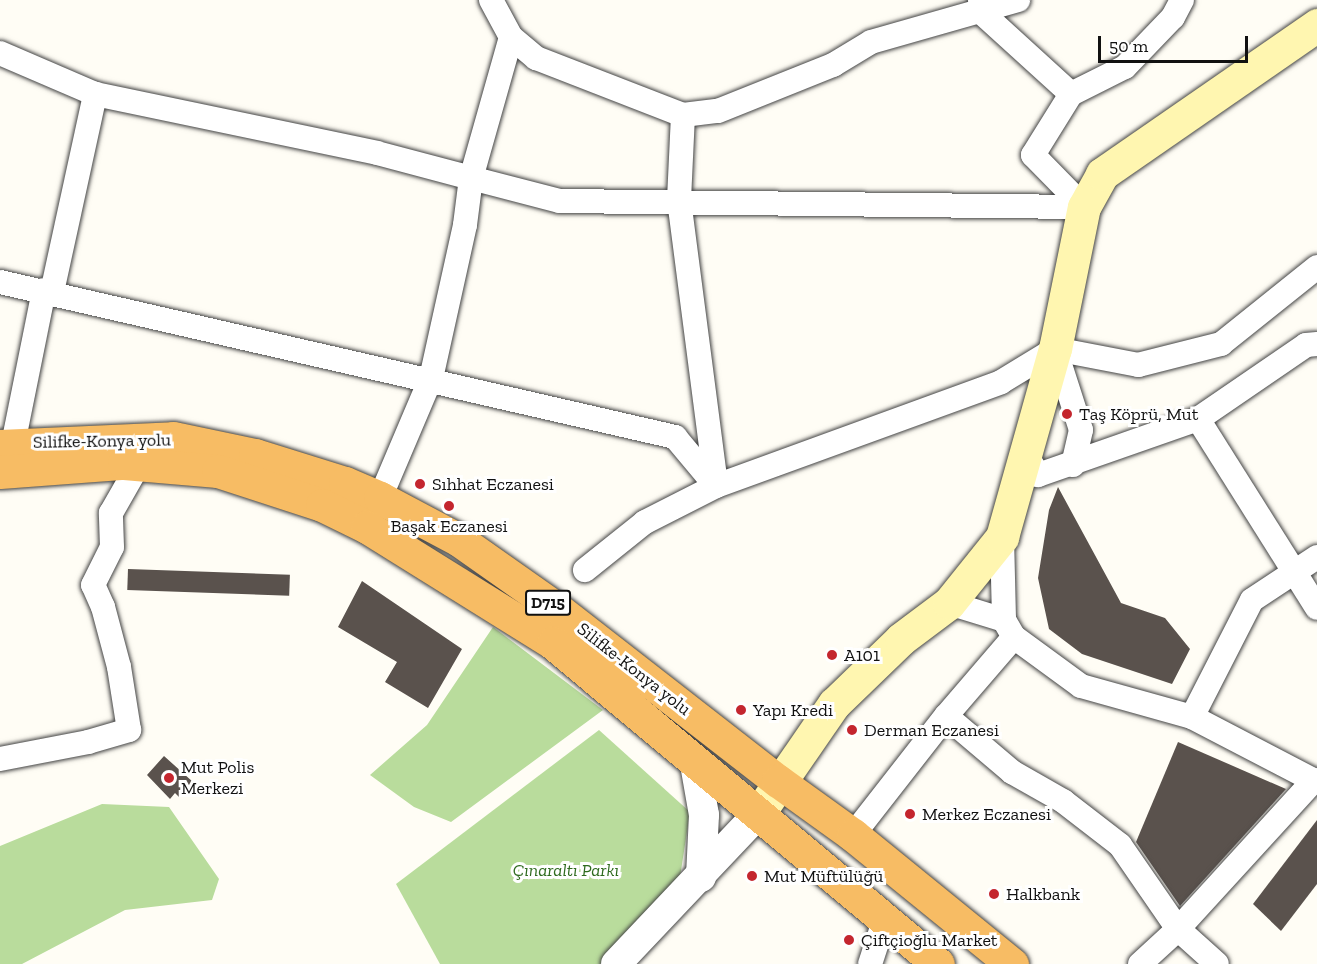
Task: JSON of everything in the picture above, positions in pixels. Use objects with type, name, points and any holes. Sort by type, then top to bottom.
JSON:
[{"type":"highway","name":"Silifke-Konya yolu","points":[[4,454],[173,438],[255,455],[345,483],[380,498],[459,540],[553,606],[778,781],[854,835],[1012,964]]},
{"type":"highway","name":"Silifke-Konya yolu","points":[[4,454],[20,468],[139,464],[218,471],[322,505],[367,527],[553,643],[695,764],[885,918],[938,964]]},
{"type":"main road","points":[[758,814],[778,781],[834,704],[901,639],[949,603],[1002,537],[1027,456],[1058,384],[1055,349],[1084,207],[1102,174],[1317,25]]},
{"type":"main road","points":[[901,639],[947,580],[1027,456]]},
{"type":"street","points":[[491,0],[511,37],[536,58],[683,115],[718,111],[833,65],[872,42],[980,6],[1018,0]]},
{"type":"street","points":[[1084,207],[1033,155],[1071,94],[1125,68],[1173,17],[1182,0]]},
{"type":"street","points":[[980,6],[1071,94]]},
{"type":"street","points":[[380,498],[431,378],[465,225],[471,178],[511,37]]},
{"type":"street","points":[[0,53],[95,94],[377,153],[560,201],[626,204],[679,200],[1084,207]]},
{"type":"street","points":[[4,454],[48,291],[95,94]]},
{"type":"street","points":[[683,115],[679,200],[716,486]]},
{"type":"street","points":[[585,570],[645,522],[716,486],[1001,382],[1055,349],[1138,366],[1221,345],[1317,267]]},
{"type":"street","points":[[0,282],[431,378],[675,437],[716,486]]},
{"type":"street","points":[[1027,456],[1038,475],[1073,465],[1198,419],[1306,345],[1317,344]]},
{"type":"street","points":[[1058,384],[1081,430],[1073,465]]},
{"type":"street","points":[[1198,419],[1317,608]]},
{"type":"street","points":[[0,759],[88,742],[129,730],[119,667],[103,607],[93,585],[112,547],[111,513],[139,464]]},
{"type":"street","points":[[854,835],[946,716],[1009,629],[1002,537]]},
{"type":"street","points":[[1192,717],[1252,600],[1317,557]]},
{"type":"street","points":[[949,603],[1009,629],[1081,686],[1192,717],[1315,781],[1178,929],[1140,964]]},
{"type":"street","points":[[946,716],[1012,772],[1063,801],[1120,845],[1178,929],[1217,964]]},
{"type":"street","points":[[695,764],[704,815],[701,877]]},
{"type":"street","points":[[616,964],[701,877],[758,814]]},
{"type":"street","points":[[870,964],[885,918]]},
{"type":"green space","points":[[493,627],[603,710],[451,822],[414,807],[370,775],[427,725]]},
{"type":"green space","name":"Çınaraltı Parkı","points":[[599,730],[690,812],[678,890],[600,964],[440,964],[396,884]]},
{"type":"green space","points":[[102,804],[169,807],[219,879],[212,900],[125,910],[22,964],[0,964],[0,846]]},
{"type":"building","points":[[1058,487],[1121,603],[1165,618],[1190,649],[1172,684],[1082,654],[1049,629],[1038,578],[1049,510]]},
{"type":"building","points":[[128,569],[290,575],[289,596],[127,590]]},
{"type":"building","points":[[362,581],[462,649],[428,708],[385,682],[397,662],[338,627]]},
{"type":"building","points":[[1178,742],[1286,789],[1180,906],[1136,842]]},
{"type":"building","name":"Mut Polis Merkezi","points":[[164,756],[193,782],[179,797],[175,793],[170,799],[147,775]]},
{"type":"building","points":[[1317,820],[1317,884],[1281,931],[1253,904]]},
{"type":"place","name":"Taş Köprü, Mut","points":[[1067,414]]},
{"type":"place","name":"Sıhhat Eczanesi","points":[[420,484]]},
{"type":"place","name":"Başak Eczanesi","points":[[449,506]]},
{"type":"place","name":"A101","points":[[832,655]]},
{"type":"place","name":"Yapı Kredi","points":[[741,710]]},
{"type":"place","name":"Derman Eczanesi","points":[[852,730]]},
{"type":"place","name":"Mut Polis Merkezi","points":[[169,778]]},
{"type":"place","name":"Merkez Eczanesi","points":[[910,814]]},
{"type":"place","name":"Mut Müftülüğü","points":[[752,876]]},
{"type":"place","name":"Halkbank","points":[[994,894]]},
{"type":"place","name":"Çiftçioğlu Market","points":[[849,940]]}]
